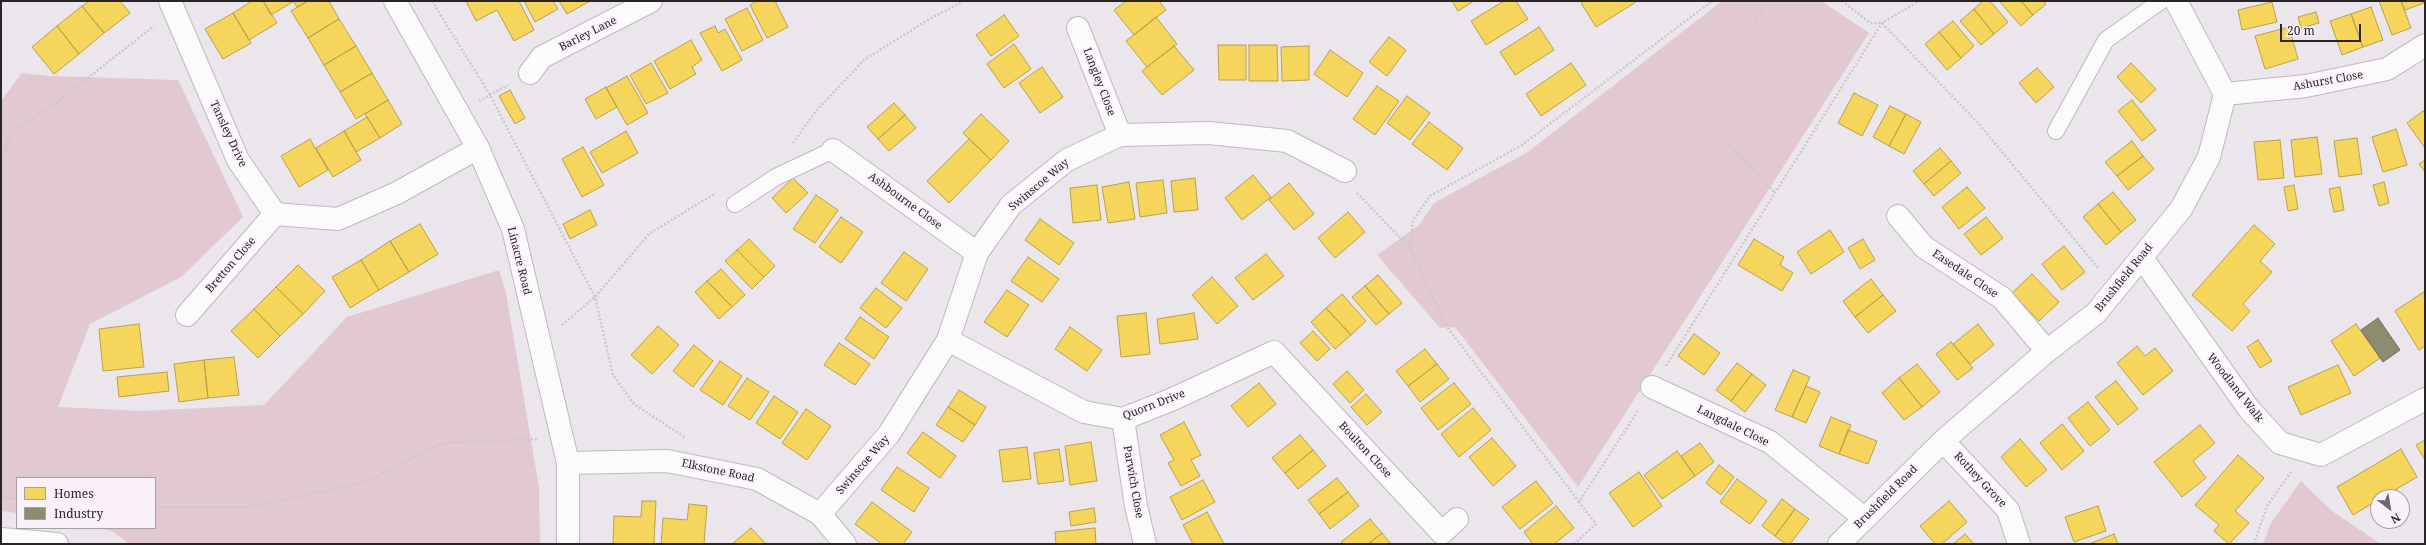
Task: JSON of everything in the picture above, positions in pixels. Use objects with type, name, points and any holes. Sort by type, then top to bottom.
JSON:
[{"type":"street","name":"Linacre Road","points":[[395,1],[459,111],[478,148],[513,229],[568,463],[568,544]]},
{"type":"street","name":"Barley Lane","points":[[530,73],[542,57],[651,1]]},
{"type":"street","points":[[2176,1],[2225,94]]},
{"type":"street","name":"Tansley Drive","points":[[172,5],[238,160],[275,214]]},
{"type":"street","name":"Langley Close","points":[[1078,28],[1120,135]]},
{"type":"street","name":"Ashurst Close","points":[[2225,94],[2306,86],[2387,69],[2425,45]]},
{"type":"street","name":"Brushfield Road","points":[[1839,544],[1943,441],[2047,351],[2096,313],[2116,290],[2181,209],[2209,157],[2225,94]]},
{"type":"street","name":"Swinscoe Way","points":[[820,514],[889,434],[948,340],[977,253],[1011,205],[1067,160],[1120,135],[1209,133],[1287,141],[1345,171]]},
{"type":"street","points":[[275,214],[338,219],[397,194],[478,148]]},
{"type":"street","name":"Ashbourne Close","points":[[833,150],[977,253]]},
{"type":"street","name":"Bretton Close","points":[[187,315],[275,214]]},
{"type":"street","name":"Easedale Close","points":[[1898,216],[1924,247],[2002,298],[2047,351]]},
{"type":"street","name":"Woodland Walk","points":[[2142,258],[2249,409],[2280,443],[2321,455]]},
{"type":"street","name":"Quorn Drive","points":[[948,340],[1084,412],[1123,419],[1173,399],[1274,352]]},
{"type":"street","name":"Boulton Close","points":[[1274,352],[1442,533],[1456,519]]},
{"type":"street","name":"Langdale Close","points":[[1652,387],[1770,442],[1864,518]]},
{"type":"street","points":[[2321,455],[2425,399]]},
{"type":"street","name":"Parwich Close","points":[[1123,419],[1145,544]]},
{"type":"street","name":"Rothey Grove","points":[[1943,441],[2008,510],[2019,544]]},
{"type":"street","name":"Elkstone Road","points":[[568,463],[667,461],[757,479],[820,514],[844,544]]},
{"type":"street","points":[[1,539],[57,544]]},
{"type":"lane","points":[[2056,131],[2106,40],[2161,1]]},
{"type":"lane","points":[[735,204],[776,177],[833,150]]},
{"type":"path","points":[[432,1],[490,95],[596,297],[613,375],[634,404],[691,442]]},
{"type":"path","points":[[1410,249],[1413,220],[1430,196],[1522,145],[1712,1]]},
{"type":"path","points":[[1754,21],[1769,1]]},
{"type":"path","points":[[1842,1],[1870,23],[1882,24],[1978,123],[2116,290]]},
{"type":"path","points":[[1579,502],[1882,24],[1918,1]]},
{"type":"path","points":[[1,157],[11,133],[56,103],[172,5]]},
{"type":"path","points":[[459,111],[530,73]]},
{"type":"path","points":[[1729,143],[1775,193]]},
{"type":"path","points":[[1345,171],[1352,188],[1410,249],[1448,328],[1596,524],[1574,544]]},
{"type":"path","points":[[156,507],[250,507],[366,482],[442,443],[562,438]]},
{"type":"path","points":[[2254,544],[2267,506],[2291,472],[2321,455]]},
{"type":"path","points":[[1,497],[16,499]]},
{"type":"shaded area","points":[[1722,1],[1821,1],[1869,33],[1578,487],[1455,327],[1440,328],[1377,255],[1419,225],[1434,203],[1528,152]]},
{"type":"shaded area","points":[[22,73],[49,76],[178,80],[243,217],[181,277],[90,324],[58,407],[142,411],[264,405],[347,317],[499,270],[506,293],[539,487],[540,544],[130,544],[113,532],[103,529],[156,529],[156,477],[16,477],[16,513],[1,511],[1,101]]},
{"type":"shaded area","points":[[2301,481],[2332,511],[2381,544],[2263,544],[2271,523]]},
{"type":"building: Homes","points":[[89,1],[120,1],[130,13],[104,33],[82,6]]},
{"type":"building: Homes","points":[[252,1],[263,1],[277,23],[249,40],[233,13]]},
{"type":"building: Homes","points":[[263,1],[294,1],[271,15]]},
{"type":"building: Homes","points":[[293,1],[308,1],[297,7]]},
{"type":"building: Homes","points":[[308,1],[329,1],[339,19],[308,38],[291,11]]},
{"type":"building: Homes","points":[[466,1],[519,1],[534,30],[514,41],[497,10],[476,21]]},
{"type":"building: Homes","points":[[524,1],[553,1],[558,9],[535,22]]},
{"type":"building: Homes","points":[[559,1],[590,1],[567,14]]},
{"type":"building: Homes","points":[[757,1],[775,1],[788,27],[767,38],[750,5]]},
{"type":"building: Homes","points":[[1126,1],[1159,1],[1166,10],[1134,35],[1114,10]]},
{"type":"building: Homes","points":[[1452,1],[1474,1],[1458,11]]},
{"type":"building: Homes","points":[[1504,1],[1516,1],[1528,19],[1486,45],[1471,21]]},
{"type":"building: Homes","points":[[1584,1],[1636,2],[1596,27],[1581,3]]},
{"type":"building: Homes","points":[[1983,1],[1990,1],[2008,22],[1994,34],[1974,9]]},
{"type":"building: Homes","points":[[1999,1],[2021,1],[2033,15],[2021,26]]},
{"type":"building: Homes","points":[[2021,1],[2043,1],[2046,4],[2033,15]]},
{"type":"building: Homes","points":[[2379,1],[2401,1],[2411,28],[2392,35]]},
{"type":"building: Homes","points":[[2401,1],[2423,1],[2424,3],[2405,10]]},
{"type":"building: Homes","points":[[2272,2],[2277,22],[2242,30],[2238,10]]},
{"type":"building: Homes","points":[[82,6],[104,33],[79,54],[57,26]]},
{"type":"building: Homes","points":[[2371,7],[2383,40],[2363,47],[2351,14]]},
{"type":"building: Homes","points":[[747,8],[763,40],[742,51],[725,19]]},
{"type":"building: Homes","points":[[1974,9],[1994,34],[1981,45],[1960,21]]},
{"type":"building: Homes","points":[[2316,12],[2319,23],[2301,28],[2298,17]]},
{"type":"building: Homes","points":[[233,13],[251,43],[223,59],[205,29]]},
{"type":"building: Homes","points":[[2351,14],[2363,47],[2342,55],[2330,21]]},
{"type":"building: Homes","points":[[1004,15],[1019,36],[991,56],[976,35]]},
{"type":"building: Homes","points":[[1156,17],[1177,44],[1147,67],[1126,41]]},
{"type":"building: Homes","points":[[339,19],[356,46],[324,65],[308,38]]},
{"type":"building: Homes","points":[[1953,21],[1974,46],[1961,58],[1939,32]]},
{"type":"building: Homes","points":[[57,26],[79,54],[54,74],[32,47]]},
{"type":"building: Homes","points":[[715,26],[718,33],[725,29],[742,60],[722,71],[700,33]]},
{"type":"building: Homes","points":[[1539,27],[1554,50],[1515,75],[1500,52]]},
{"type":"building: Homes","points":[[2289,27],[2298,59],[2265,69],[2255,36]]},
{"type":"building: Homes","points":[[1939,32],[1961,58],[1947,70],[1925,44]]},
{"type":"building: Homes","points":[[1389,37],[1406,50],[1387,76],[1369,62]]},
{"type":"building: Homes","points":[[691,40],[702,60],[692,67],[696,74],[670,89],[654,61]]},
{"type":"building: Homes","points":[[1014,44],[1031,69],[1004,88],[987,64]]},
{"type":"building: Homes","points":[[1218,45],[1246,45],[1246,80],[1219,80]]},
{"type":"building: Homes","points":[[1249,45],[1277,45],[1278,81],[1249,81]]},
{"type":"building: Homes","points":[[356,46],[372,73],[340,92],[324,65]]},
{"type":"building: Homes","points":[[1174,46],[1194,70],[1162,95],[1142,71]]},
{"type":"building: Homes","points":[[1309,46],[1309,80],[1282,81],[1281,47]]},
{"type":"building: Homes","points":[[1330,50],[1363,73],[1347,97],[1314,74]]},
{"type":"building: Homes","points":[[651,63],[668,93],[646,104],[630,75]]},
{"type":"building: Homes","points":[[1571,63],[1586,85],[1541,116],[1526,94]]},
{"type":"building: Homes","points":[[2131,63],[2156,89],[2141,103],[2117,77]]},
{"type":"building: Homes","points":[[1042,67],[1063,97],[1040,113],[1019,83]]},
{"type":"building: Homes","points":[[2037,68],[2054,87],[2036,103],[2019,83]]},
{"type":"building: Homes","points":[[372,73],[388,100],[356,119],[340,92]]},
{"type":"building: Homes","points":[[627,76],[648,113],[627,125],[606,88]]},
{"type":"building: Homes","points":[[1377,86],[1399,101],[1375,135],[1353,119]]},
{"type":"building: Homes","points":[[606,87],[617,107],[596,119],[585,99]]},
{"type":"building: Homes","points":[[510,90],[525,118],[515,124],[499,96]]},
{"type":"building: Homes","points":[[1854,93],[1878,105],[1862,136],[1838,123]]},
{"type":"building: Homes","points":[[1407,96],[1430,113],[1410,140],[1387,123]]},
{"type":"building: Homes","points":[[388,100],[402,124],[380,138],[365,114]]},
{"type":"building: Homes","points":[[2132,100],[2156,130],[2142,141],[2118,111]]},
{"type":"building: Homes","points":[[894,103],[905,115],[878,139],[867,127]]},
{"type":"building: Homes","points":[[1890,106],[1906,114],[1889,146],[1873,137]]},
{"type":"building: Homes","points":[[2423,111],[2425,113],[2425,148],[2407,123]]},
{"type":"building: Homes","points":[[981,114],[1009,141],[991,160],[963,133]]},
{"type":"building: Homes","points":[[1906,114],[1921,122],[1904,154],[1889,146]]},
{"type":"building: Homes","points":[[905,115],[916,128],[889,151],[878,139]]},
{"type":"building: Homes","points":[[367,117],[380,138],[356,152],[344,131]]},
{"type":"building: Homes","points":[[1429,122],[1463,148],[1447,170],[1412,144]]},
{"type":"building: Homes","points":[[2396,129],[2407,165],[2383,172],[2372,137]]},
{"type":"building: Homes","points":[[344,131],[361,160],[333,177],[316,148]]},
{"type":"building: Homes","points":[[626,131],[638,153],[602,173],[590,152]]},
{"type":"building: Homes","points":[[2317,137],[2322,174],[2295,177],[2291,140]]},
{"type":"building: Homes","points":[[2357,138],[2362,174],[2339,177],[2334,141]]},
{"type":"building: Homes","points":[[310,139],[328,170],[299,187],[281,156]]},
{"type":"building: Homes","points":[[969,139],[991,160],[949,203],[927,181]]},
{"type":"building: Homes","points":[[2280,140],[2284,178],[2258,180],[2254,142]]},
{"type":"building: Homes","points":[[2132,141],[2143,156],[2117,176],[2105,162]]},
{"type":"building: Homes","points":[[583,147],[604,185],[582,197],[562,159]]},
{"type":"building: Homes","points":[[1940,148],[1951,161],[1924,184],[1913,171]]},
{"type":"building: Homes","points":[[2143,156],[2154,169],[2128,190],[2117,176]]},
{"type":"building: Homes","points":[[2425,160],[2425,172],[2419,164]]},
{"type":"building: Homes","points":[[1951,161],[1961,173],[1934,196],[1924,184]]},
{"type":"building: Homes","points":[[1253,175],[1271,197],[1242,220],[1225,198]]},
{"type":"building: Homes","points":[[793,178],[808,193],[786,213],[772,198]]},
{"type":"building: Homes","points":[[1195,178],[1198,210],[1174,212],[1171,181]]},
{"type":"building: Homes","points":[[1163,180],[1167,213],[1140,217],[1136,183]]},
{"type":"building: Homes","points":[[1129,182],[1135,219],[1108,223],[1102,187]]},
{"type":"building: Homes","points":[[2384,182],[2389,203],[2379,206],[2373,185]]},
{"type":"building: Homes","points":[[1289,183],[1314,214],[1294,230],[1269,200]]},
{"type":"building: Homes","points":[[1097,185],[1101,220],[1073,223],[1070,188]]},
{"type":"building: Homes","points":[[2294,185],[2298,209],[2288,211],[2284,187]]},
{"type":"building: Homes","points":[[1967,187],[1985,208],[1959,229],[1942,207]]},
{"type":"building: Homes","points":[[2340,187],[2344,210],[2334,212],[2329,189]]},
{"type":"building: Homes","points":[[2113,192],[2136,220],[2121,232],[2098,204]]},
{"type":"building: Homes","points":[[816,195],[838,210],[815,243],[793,229]]},
{"type":"building: Homes","points":[[2098,204],[2121,232],[2106,245],[2083,217]]},
{"type":"building: Homes","points":[[590,210],[597,225],[570,239],[563,224]]},
{"type":"building: Homes","points":[[1348,212],[1365,232],[1335,258],[1318,238]]},
{"type":"building: Homes","points":[[841,217],[863,232],[841,263],[819,247]]},
{"type":"building: Homes","points":[[1986,217],[2003,238],[1981,255],[1964,234]]},
{"type":"building: Homes","points":[[1040,219],[1074,243],[1059,265],[1025,240]]},
{"type":"building: Homes","points":[[420,224],[438,254],[409,272],[390,241]]},
{"type":"building: Homes","points":[[2254,225],[2275,244],[2260,261],[2272,272],[2243,304],[2250,311],[2232,331],[2192,295]]},
{"type":"building: Homes","points":[[1830,230],[1844,252],[1811,274],[1797,252]]},
{"type":"building: Homes","points":[[749,239],[775,266],[764,277],[737,250]]},
{"type":"building: Homes","points":[[1754,239],[1784,257],[1780,265],[1793,273],[1782,291],[1738,265]]},
{"type":"building: Homes","points":[[1863,239],[1875,260],[1860,269],[1848,248]]},
{"type":"building: Homes","points":[[390,241],[409,272],[379,290],[361,260]]},
{"type":"building: Homes","points":[[2064,246],[2085,272],[2062,290],[2042,264]]},
{"type":"building: Homes","points":[[737,250],[764,277],[752,289],[725,261]]},
{"type":"building: Homes","points":[[904,252],[928,269],[906,301],[881,283]]},
{"type":"building: Homes","points":[[1266,254],[1284,276],[1253,300],[1235,278]]},
{"type":"building: Homes","points":[[1028,257],[1059,279],[1042,302],[1011,281]]},
{"type":"building: Homes","points":[[361,260],[379,290],[350,308],[332,277]]},
{"type":"building: Homes","points":[[298,265],[325,291],[303,314],[276,287]]},
{"type":"building: Homes","points":[[721,269],[745,295],[732,307],[707,281]]},
{"type":"building: Homes","points":[[2032,274],[2059,302],[2039,321],[2012,293]]},
{"type":"building: Homes","points":[[1378,275],[1402,303],[1389,314],[1365,286]]},
{"type":"building: Homes","points":[[1212,277],[1238,306],[1217,324],[1192,295]]},
{"type":"building: Homes","points":[[1871,279],[1883,295],[1855,317],[1843,301]]},
{"type":"building: Homes","points":[[707,281],[732,307],[719,319],[695,292]]},
{"type":"building: Homes","points":[[1365,286],[1389,314],[1376,325],[1352,297]]},
{"type":"building: Homes","points":[[276,287],[303,314],[280,336],[254,309]]},
{"type":"building: Homes","points":[[876,288],[902,308],[886,328],[860,308]]},
{"type":"building: Homes","points":[[1007,290],[1029,305],[1007,337],[984,322]]},
{"type":"building: Homes","points":[[2425,291],[2425,346],[2419,350],[2395,311]]},
{"type":"building: Homes","points":[[1342,294],[1366,321],[1351,335],[1326,308]]},
{"type":"building: Homes","points":[[1883,295],[1896,311],[1868,333],[1855,317]]},
{"type":"building: Homes","points":[[1326,308],[1351,335],[1335,349],[1311,322]]},
{"type":"building: Homes","points":[[254,309],[280,336],[258,358],[231,331]]},
{"type":"building: Homes","points":[[1146,313],[1150,354],[1121,357],[1117,316]]},
{"type":"building: Homes","points":[[1194,313],[1198,339],[1160,344],[1157,319]]},
{"type":"building: Homes","points":[[860,317],[889,337],[874,359],[845,339]]},
{"type":"building: Homes","points":[[139,324],[144,367],[103,371],[99,329]]},
{"type":"building: Homes","points":[[1978,324],[1994,345],[1970,364],[1953,344]]},
{"type":"building: Homes","points":[[2356,324],[2380,358],[2354,376],[2331,341]]},
{"type":"building: Homes","points":[[658,326],[679,345],[652,374],[631,355]]},
{"type":"building: Homes","points":[[1070,327],[1102,350],[1087,371],[1055,349]]},
{"type":"building: Homes","points":[[1313,331],[1330,349],[1317,361],[1300,343]]},
{"type":"building: Homes","points":[[1694,334],[1720,353],[1704,375],[1678,356]]},
{"type":"building: Homes","points":[[2258,340],[2272,361],[2260,368],[2247,347]]},
{"type":"building: Homes","points":[[1951,342],[1973,368],[1957,380],[1936,354]]},
{"type":"building: Homes","points":[[839,343],[870,364],[855,385],[824,365]]},
{"type":"building: Homes","points":[[694,345],[713,361],[693,387],[673,371]]},
{"type":"building: Homes","points":[[2137,346],[2145,356],[2155,348],[2173,371],[2143,395],[2117,363]]},
{"type":"building: Homes","points":[[1425,349],[1437,364],[1408,386],[1396,371]]},
{"type":"building: Homes","points":[[234,357],[239,395],[208,398],[204,360]]},
{"type":"building: Homes","points":[[204,360],[208,398],[179,402],[174,364]]},
{"type":"building: Homes","points":[[720,361],[742,376],[723,405],[700,390]]},
{"type":"building: Homes","points":[[1737,363],[1752,374],[1731,401],[1716,390]]},
{"type":"building: Homes","points":[[1437,364],[1449,379],[1420,402],[1408,386]]},
{"type":"building: Homes","points":[[1917,364],[1940,392],[1922,407],[1899,378]]},
{"type":"building: Homes","points":[[2338,365],[2351,393],[2301,415],[2288,387]]},
{"type":"building: Homes","points":[[1793,370],[1810,377],[1792,417],[1775,410]]},
{"type":"building: Homes","points":[[1347,371],[1364,390],[1350,403],[1333,384]]},
{"type":"building: Homes","points":[[167,372],[169,391],[119,397],[117,377]]},
{"type":"building: Homes","points":[[1752,374],[1766,385],[1745,412],[1731,401]]},
{"type":"building: Homes","points":[[747,378],[769,392],[750,420],[728,406]]},
{"type":"building: Homes","points":[[1899,378],[1922,407],[1904,420],[1882,393]]},
{"type":"building: Homes","points":[[2116,381],[2138,409],[2118,425],[2095,397]]},
{"type":"building: Homes","points":[[1259,383],[1276,404],[1248,427],[1231,406]]},
{"type":"building: Homes","points":[[1454,383],[1471,404],[1438,430],[1421,408]]},
{"type":"building: Homes","points":[[1806,386],[1820,392],[1806,423],[1792,417]]},
{"type":"building: Homes","points":[[959,390],[986,407],[975,425],[948,407]]},
{"type":"building: Homes","points":[[1366,394],[1382,412],[1367,425],[1351,407]]},
{"type":"building: Homes","points":[[774,396],[798,412],[780,439],[756,423]]},
{"type":"building: Homes","points":[[2088,402],[2110,430],[2090,446],[2068,418]]},
{"type":"building: Homes","points":[[948,407],[975,425],[963,442],[936,425]]},
{"type":"building: Homes","points":[[1473,408],[1491,430],[1459,457],[1441,434]]},
{"type":"building: Homes","points":[[806,409],[831,426],[807,460],[782,443]]},
{"type":"building: Homes","points":[[1831,417],[1851,425],[1839,454],[1819,446]]},
{"type":"building: Homes","points":[[1184,422],[1201,455],[1191,460],[1200,476],[1181,486],[1168,463],[1174,460],[1160,435]]},
{"type":"building: Homes","points":[[2062,424],[2084,451],[2062,470],[2040,443]]},
{"type":"building: Homes","points":[[2200,425],[2215,443],[2193,461],[2206,478],[2182,497],[2154,462]]},
{"type":"building: Homes","points":[[1848,430],[1877,441],[1868,464],[1839,454]]},
{"type":"building: Homes","points":[[923,432],[956,456],[940,478],[907,453]]},
{"type":"building: Homes","points":[[1300,435],[1313,450],[1285,473],[1272,458]]},
{"type":"building: Homes","points":[[1492,438],[1516,466],[1493,486],[1469,457]]},
{"type":"building: Homes","points":[[2020,439],[2047,470],[2026,487],[2001,457]]},
{"type":"building: Homes","points":[[2425,440],[2425,460],[2416,445]]},
{"type":"building: Homes","points":[[1091,442],[1097,481],[1070,485],[1065,446]]},
{"type":"building: Homes","points":[[1700,443],[1714,462],[1695,476],[1681,456]]},
{"type":"building: Homes","points":[[1027,447],[1031,479],[1003,482],[999,450]]},
{"type":"building: Homes","points":[[1059,449],[1064,481],[1038,484],[1034,453]]},
{"type":"building: Homes","points":[[2401,449],[2417,477],[2397,489],[2370,489],[2370,505],[2353,515],[2337,487]]},
{"type":"building: Homes","points":[[1313,450],[1326,466],[1298,489],[1285,473]]},
{"type":"building: Homes","points":[[1677,451],[1695,476],[1662,499],[1644,475]]},
{"type":"building: Homes","points":[[2238,455],[2264,478],[2235,511],[2249,523],[2229,544],[2214,531],[2219,525],[2195,505]]},
{"type":"building: Homes","points":[[1719,465],[1734,477],[1721,495],[1706,483]]},
{"type":"building: Homes","points":[[897,467],[929,488],[914,512],[881,490]]},
{"type":"building: Homes","points":[[1639,472],[1662,506],[1633,527],[1609,493]]},
{"type":"building: Homes","points":[[1337,478],[1348,492],[1319,514],[1308,500]]},
{"type":"building: Homes","points":[[1737,479],[1767,501],[1750,524],[1720,502]]},
{"type":"building: Homes","points":[[1203,480],[1215,502],[1182,520],[1170,497]]},
{"type":"building: Homes","points":[[1536,481],[1553,503],[1520,529],[1502,507]]},
{"type":"building: Homes","points":[[1348,492],[1359,506],[1330,529],[1319,514]]},
{"type":"building: Homes","points":[[1782,499],[1795,509],[1775,536],[1762,526]]},
{"type":"building: Homes","points":[[642,501],[656,501],[654,544],[613,544],[614,516],[641,517]]},
{"type":"building: Homes","points":[[1949,501],[1967,522],[1942,544],[1935,544],[1920,526]]},
{"type":"building: Homes","points":[[872,502],[912,532],[903,544],[882,544],[855,524]]},
{"type":"building: Homes","points":[[689,504],[707,506],[704,544],[661,544],[663,518],[687,520]]},
{"type":"building: Homes","points":[[1556,506],[1574,528],[1554,544],[1533,544],[1524,532]]},
{"type":"building: Homes","points":[[2098,506],[2106,531],[2074,542],[2065,517]]},
{"type":"building: Homes","points":[[1094,508],[1096,522],[1071,526],[1069,512]]},
{"type":"building: Homes","points":[[1795,509],[1809,519],[1790,544],[1786,544],[1775,536]]},
{"type":"building: Homes","points":[[1207,512],[1224,544],[1193,544],[1183,525]]},
{"type":"building: Homes","points":[[1370,519],[1382,533],[1368,544],[1343,544],[1341,542]]},
{"type":"building: Homes","points":[[751,528],[766,544],[732,544]]},
{"type":"building: Homes","points":[[1095,528],[1096,544],[1056,544],[1055,532]]},
{"type":"building: Homes","points":[[1382,533],[1391,544],[1368,544]]},
{"type":"building: Homes","points":[[1965,534],[1974,544],[1953,544]]},
{"type":"building: Homes","points":[[2114,534],[2118,544],[2089,544]]},
{"type":"building: Industry","points":[[2378,318],[2400,350],[2383,362],[2361,330]]}]
